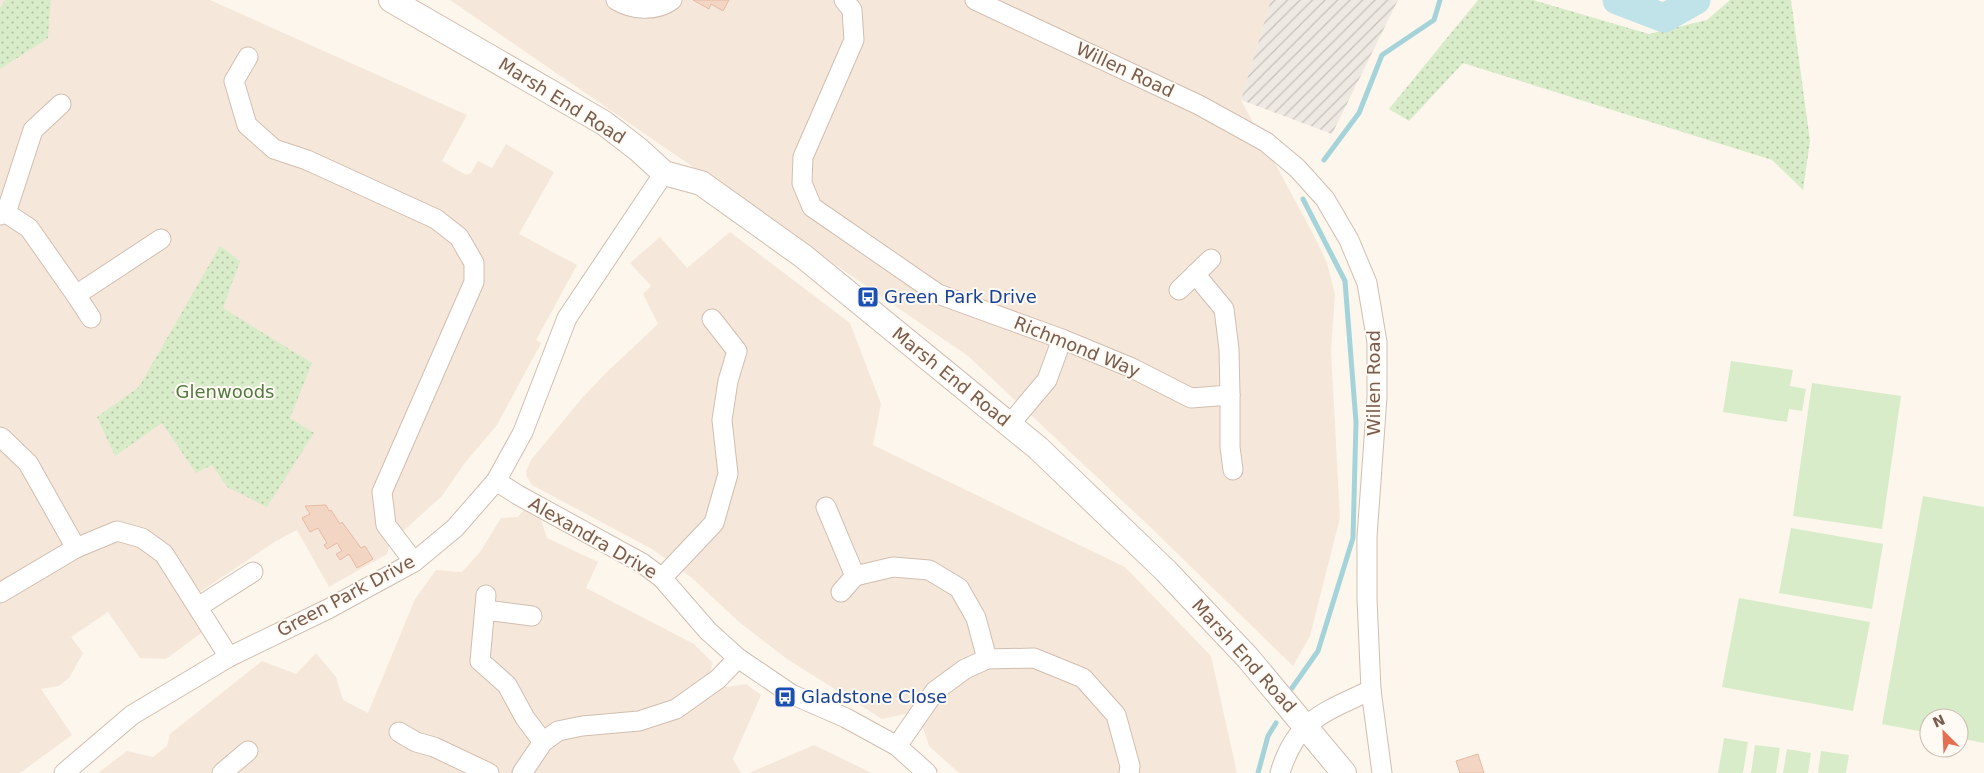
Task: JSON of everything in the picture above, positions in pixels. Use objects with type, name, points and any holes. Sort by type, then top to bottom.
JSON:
[{"type":"street","name":"Marsh End Road","points":[[391,0],[604,123],[639,150],[664,173],[701,183],[803,256],[1038,448],[1166,571],[1248,658],[1344,773]]},
{"type":"street","points":[[616,0],[624,5],[648,9],[667,4],[672,0]]},
{"type":"street","name":"Richmond Way","points":[[844,0],[852,10],[854,40],[803,157],[802,183],[812,207],[938,294],[1062,339],[1132,368],[1191,398],[1230,395]]},
{"type":"street","name":"Willen Road","points":[[975,0],[1199,105],[1266,142],[1297,168],[1326,200],[1348,240],[1367,283],[1377,342],[1377,397],[1367,537],[1367,598],[1372,690],[1382,773]]},
{"type":"street","points":[[248,57],[234,81],[247,125],[274,149],[307,160],[436,219],[459,237],[474,263],[474,282],[382,492],[386,525],[414,562]]},
{"type":"street","points":[[61,104],[33,130],[3,214],[29,228],[91,318]]},
{"type":"street","name":"Green Park Drive","points":[[68,772],[132,715],[229,657],[328,609],[414,562],[455,528],[496,481],[523,432],[567,318],[664,173]]},
{"type":"street","points":[[76,295],[161,239]]},
{"type":"street","points":[[1179,290],[1211,258]]},
{"type":"street","points":[[1195,274],[1224,309],[1229,349],[1230,447],[1233,470]]},
{"type":"street","points":[[662,578],[714,523],[728,474],[722,420],[728,381],[737,351],[712,320]]},
{"type":"street","points":[[1010,424],[1048,380],[1062,339]]},
{"type":"street","points":[[0,438],[3,438],[28,463],[76,548]]},
{"type":"street","name":"Alexandra Drive","points":[[496,481],[642,563],[662,578],[708,631],[738,658],[791,694],[846,718],[897,746],[927,773]]},
{"type":"street","points":[[826,507],[856,576]]},
{"type":"street","points":[[0,593],[76,548],[117,531],[142,538],[164,554],[229,657]]},
{"type":"street","points":[[841,592],[856,576],[893,567],[929,570],[959,588],[976,618],[987,659]]},
{"type":"street","points":[[198,607],[253,572]]},
{"type":"street","points":[[532,616],[485,603],[480,660],[507,685],[525,718],[544,742]]},
{"type":"street","points":[[522,773],[544,742],[558,731],[582,726],[639,721],[676,710],[718,679],[738,658]]},
{"type":"street","points":[[897,746],[935,692],[964,669],[987,659],[1034,658],[1083,678],[1116,715],[1130,766],[1129,773]]},
{"type":"street","points":[[1280,773],[1287,752],[1305,726],[1317,716],[1372,690]]},
{"type":"street","points":[[399,732],[416,742],[434,748],[489,773]]},
{"type":"street","points":[[222,773],[248,751]]},
{"type":"shaded area","points":[[0,0],[210,0],[467,115],[442,161],[466,175],[471,173],[478,161],[492,168],[506,144],[554,172],[519,234],[577,265],[536,340],[541,343],[497,425],[464,464],[442,496],[390,543],[387,554],[329,587],[297,530],[276,541],[185,602],[204,631],[166,659],[140,658],[108,612],[71,637],[83,653],[69,678],[59,686],[41,689],[72,735],[20,773],[0,773]]},
{"type":"shaded area","points":[[450,0],[1271,0],[1241,100],[1327,263],[1335,295],[1331,350],[1340,518],[1310,636],[1293,666],[1148,525],[968,356]]},
{"type":"shaded area","points":[[1271,0],[1398,0],[1332,134],[1241,100]]},
{"type":"shaded area","points":[[730,232],[850,323],[881,404],[873,445],[1125,567],[1211,656],[1237,773],[959,773],[929,746],[923,728],[905,714],[882,719],[787,659],[739,622],[692,578],[652,549],[532,485],[526,471],[531,460],[582,398],[658,324],[643,294],[651,286],[630,263],[660,237],[687,268]]},
{"type":"shaded area","points":[[524,509],[540,517],[547,538],[598,562],[586,588],[694,644],[712,662],[711,671],[726,687],[746,684],[761,695],[733,759],[741,773],[98,773],[127,751],[153,757],[167,746],[170,734],[262,661],[296,674],[316,653],[336,677],[343,700],[368,713],[415,599],[436,570],[462,572],[480,552],[501,518],[518,517]]},
{"type":"shaded area","points":[[814,745],[872,773],[749,773]]},
{"type":"green space","points":[[5,0],[51,0],[48,38],[0,69],[0,8]]},
{"type":"green space","points":[[1478,0],[1533,0],[1649,34],[1707,20],[1730,0],[1791,0],[1810,141],[1803,190],[1772,160],[1463,63],[1409,121],[1389,109]]},
{"type":"green space","name":"Glenwoods","points":[[220,246],[240,261],[223,308],[312,363],[290,418],[314,433],[267,507],[227,487],[212,465],[196,473],[162,423],[115,456],[97,417],[139,387]]},
{"type":"green space","points":[[1731,361],[1793,370],[1790,386],[1806,389],[1802,411],[1789,409],[1787,422],[1723,412]]},
{"type":"green space","points":[[1812,383],[1901,396],[1882,529],[1793,516]]},
{"type":"green space","points":[[1923,496],[1984,507],[1984,743],[1969,740],[1969,708],[1919,708],[1919,731],[1882,724]]},
{"type":"green space","points":[[1791,528],[1883,544],[1872,609],[1779,593]]},
{"type":"green space","points":[[1739,598],[1870,622],[1853,711],[1722,687]]},
{"type":"green space","points":[[1724,738],[1748,742],[1743,773],[1718,773]]},
{"type":"green space","points":[[1755,745],[1780,748],[1776,773],[1751,773]]},
{"type":"green space","points":[[1787,749],[1811,753],[1808,773],[1783,773]]},
{"type":"green space","points":[[1821,751],[1849,755],[1846,773],[1818,773]]},
{"type":"building","points":[[693,0],[729,0],[723,11],[711,4],[709,9]]},
{"type":"building","points":[[326,505],[340,524],[342,522],[361,548],[365,546],[373,559],[357,568],[349,554],[340,560],[336,554],[342,551],[337,543],[327,549],[324,545],[327,543],[318,528],[310,532],[302,518],[310,514],[305,506]]},
{"type":"building","points":[[1478,754],[1484,773],[1460,773],[1456,761]]},
{"type":"waterway","points":[[1324,160],[1359,113],[1382,55],[1434,20],[1440,0]]},
{"type":"waterway","points":[[1617,0],[1664,18],[1696,0]]},
{"type":"waterway","points":[[1292,688],[1318,651],[1353,538],[1356,422],[1345,281],[1303,199]]},
{"type":"waterway","points":[[1258,773],[1268,736],[1276,723]]},
{"type":"place","name":"Green Park Drive","points":[[868,297]]},
{"type":"place","name":"Gladstone Close","points":[[785,697]]}]
